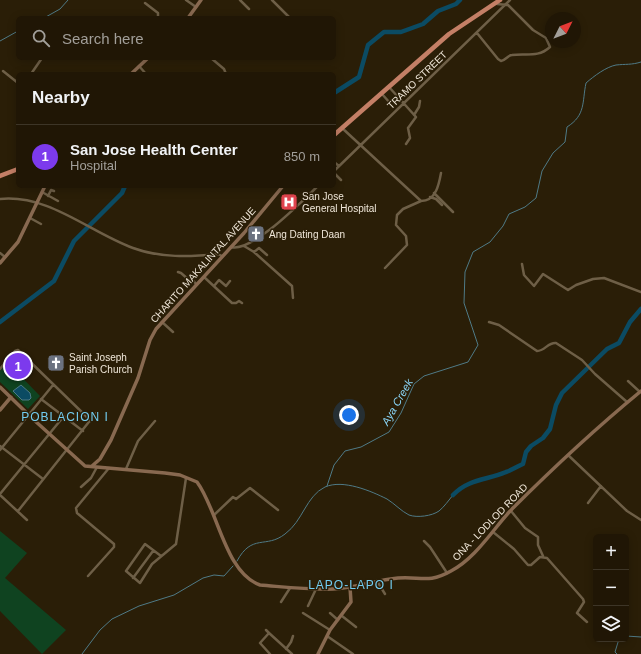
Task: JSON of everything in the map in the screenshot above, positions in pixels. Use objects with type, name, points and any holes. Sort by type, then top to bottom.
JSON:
[{"type":"highway","points":[[336,133],[454,31],[498,2]]},
{"type":"highway","points":[[0,176],[16,170]]},
{"type":"main road","points":[[190,16],[201,0]]},
{"type":"main road","points":[[133,72],[146,60]]},
{"type":"main road","points":[[0,262],[18,242],[44,188]]},
{"type":"main road","name":"CHARITO MAKALINTAL AVENUE","points":[[95,466],[111,440],[138,378],[152,336],[162,322],[281,188]]},
{"type":"main road","points":[[0,387],[67,451],[85,466],[95,466]]},
{"type":"main road","name":"ONA - LODLOD ROAD","points":[[95,466],[164,473],[186,478],[199,484],[214,515],[232,560],[258,584],[290,588],[316,589],[350,587],[405,577],[424,580],[447,573],[461,565],[511,511],[568,455],[640,391]]},
{"type":"main road","points":[[0,410],[11,397]]},
{"type":"main road","points":[[318,654],[330,630],[351,602],[350,587]]},
{"type":"street","points":[[186,0],[196,7]]},
{"type":"street","points":[[240,0],[249,9]]},
{"type":"street","points":[[272,0],[288,16]]},
{"type":"street","name":"TRAMO STREET","points":[[336,169],[510,0]]},
{"type":"street","points":[[477,33],[501,61],[512,54],[530,55],[547,49],[550,46],[546,38],[532,30],[506,4],[498,2]]},
{"type":"street","points":[[145,3],[158,14],[158,16]]},
{"type":"street","points":[[34,72],[40,60]]},
{"type":"street","points":[[213,60],[224,69],[225,72]]},
{"type":"street","points":[[138,66],[144,72]]},
{"type":"street","points":[[3,71],[16,81]]},
{"type":"street","points":[[388,87],[416,119],[407,129],[410,138],[406,144]]},
{"type":"street","points":[[381,94],[390,103]]},
{"type":"street","points":[[414,115],[419,107],[420,101]]},
{"type":"street","points":[[342,128],[422,201]]},
{"type":"street","points":[[385,268],[407,245],[406,236],[396,225],[397,215],[403,209],[425,201],[434,194],[438,188],[441,173]]},
{"type":"street","points":[[336,174],[341,180]]},
{"type":"street","points":[[230,247],[236,249],[272,229],[316,188]]},
{"type":"street","points":[[48,196],[52,190],[54,191]]},
{"type":"street","points":[[42,192],[58,201]]},
{"type":"street","points":[[434,194],[453,212]]},
{"type":"street","points":[[430,197],[436,199],[442,205]]},
{"type":"street","points":[[0,199],[23,199],[37,202],[76,219],[133,248],[156,254],[176,256],[218,254],[222,256]]},
{"type":"street","points":[[30,218],[41,224]]},
{"type":"street","points":[[272,229],[274,233],[272,237]]},
{"type":"street","points":[[243,246],[254,252],[292,286],[293,298]]},
{"type":"street","points":[[254,252],[259,248],[267,254]]},
{"type":"street","points":[[0,253],[5,256]]},
{"type":"street","points":[[522,264],[524,275],[534,286],[543,274],[568,290],[576,285],[593,279],[604,278],[641,292]]},
{"type":"street","points":[[178,272],[196,284]]},
{"type":"street","points":[[204,276],[232,304],[239,301],[242,303]]},
{"type":"street","points":[[214,286],[219,280],[225,286],[230,281]]},
{"type":"street","points":[[162,322],[173,332]]},
{"type":"street","points":[[488,322],[499,325],[537,351],[542,350],[552,342],[556,343],[585,363],[627,402]]},
{"type":"street","points":[[0,369],[17,350],[91,421]]},
{"type":"street","points":[[628,381],[640,391]]},
{"type":"street","points":[[43,479],[1,448],[53,385]]},
{"type":"street","points":[[41,399],[83,431]]},
{"type":"street","points":[[18,511],[96,413]]},
{"type":"street","points":[[27,520],[0,494],[64,416]]},
{"type":"street","points":[[126,469],[138,441],[155,421]]},
{"type":"street","points":[[568,455],[627,511],[641,520]]},
{"type":"street","points":[[81,487],[91,478],[95,466]]},
{"type":"street","points":[[88,576],[114,547],[114,544],[76,510],[109,468]]},
{"type":"street","points":[[161,556],[144,545],[126,570],[139,583],[142,582],[144,575],[161,556],[174,546],[177,541],[186,478]]},
{"type":"street","points":[[588,503],[600,486]]},
{"type":"street","points":[[214,515],[233,497],[236,499],[250,488],[278,510]]},
{"type":"street","points":[[511,511],[525,528],[538,537],[538,545],[543,556],[583,599],[584,602],[578,612],[587,622]]},
{"type":"street","points":[[493,532],[514,549],[528,565],[531,565],[543,556]]},
{"type":"street","points":[[424,541],[430,546],[447,573]]},
{"type":"street","points":[[133,578],[153,550]]},
{"type":"street","points":[[377,581],[385,594]]},
{"type":"street","points":[[281,602],[290,588]]},
{"type":"street","points":[[308,606],[316,589]]},
{"type":"street","points":[[303,613],[330,630]]},
{"type":"street","points":[[330,614],[338,620]]},
{"type":"street","points":[[342,616],[356,626]]},
{"type":"street","points":[[266,630],[292,654]]},
{"type":"street","points":[[269,633],[260,644],[270,654]]},
{"type":"street","points":[[286,649],[293,636]]},
{"type":"street","points":[[327,636],[353,654]]},
{"type":"green space","points":[[7,362],[40,396],[28,409],[0,382],[0,371]]},
{"type":"green space","points":[[0,531],[27,553],[5,578],[66,630],[42,654],[0,611]]},
{"type":"water","points":[[21,385],[30,393],[31,398],[29,400],[22,400],[13,391]]},
{"type":"waterway","points":[[48,16],[60,9],[68,0]]},
{"type":"waterway","points":[[336,92],[359,77],[368,45],[384,32],[401,32],[423,24],[438,11],[456,4],[460,0]]},
{"type":"waterway","points":[[0,41],[16,32]]},
{"type":"waterway","name":"Aya Creek","points":[[327,486],[334,465],[345,451],[361,447],[389,432],[401,413],[414,384],[424,376],[468,362],[478,345],[464,303],[465,272],[473,252],[490,242],[503,226],[509,214],[525,207],[536,198],[542,171],[553,153],[565,142],[567,127],[577,118],[580,113],[586,83],[600,72],[612,66],[641,62]]},
{"type":"waterway","points":[[0,322],[54,281],[74,241],[122,193],[124,188]]},
{"type":"waterway","points":[[453,495],[471,483],[499,475],[523,464],[526,452],[531,446],[543,438],[550,429],[556,405],[562,393],[607,349],[619,343],[630,322],[641,309]]},
{"type":"waterway","points":[[237,561],[248,547],[254,544],[272,541],[291,529],[313,496],[325,487],[340,484],[357,487],[387,499],[403,512],[416,516],[436,513],[443,508],[453,495]]},
{"type":"waterway","points":[[82,654],[100,630],[112,619],[139,606],[174,595],[203,578],[214,575],[224,576],[233,566]]},
{"type":"waterway","points":[[629,636],[641,637]]},
{"type":"waterway","points":[[617,654],[615,652],[618,642]]},
{"type":"place","name":"San Jose General Hospital","points":[[289,202]]},
{"type":"place","name":"Ang Dating Daan","points":[[256,234]]},
{"type":"place","name":"Saint Joseph Parish Church","points":[[56,363]]},
{"type":"place","name":"San Jose Health Center","points":[[18,366]]},
{"type":"district","name":"POBLACION I","points":[[65,417]]},
{"type":"district","name":"LAPO-LAPO I","points":[[351,585]]}]
